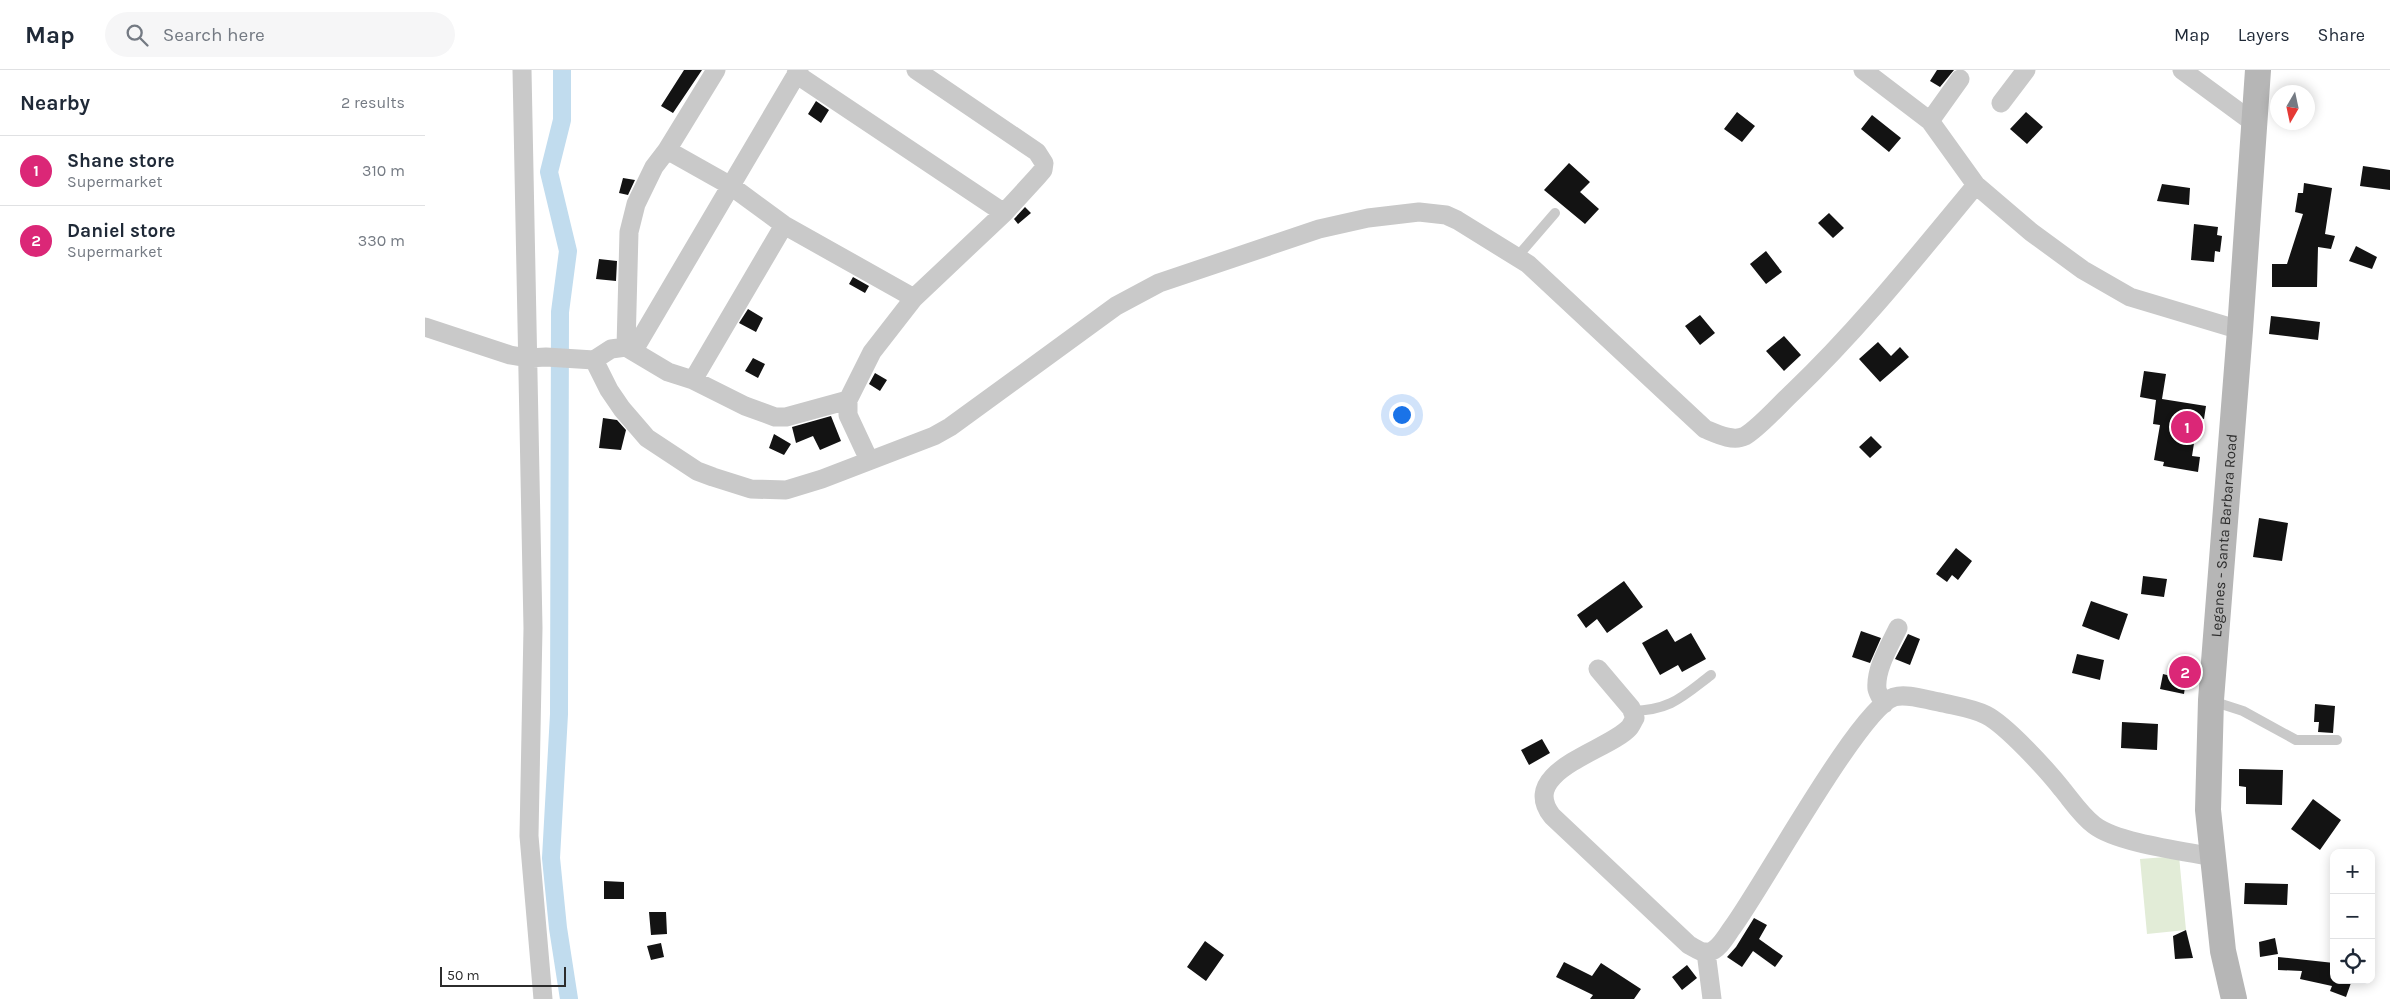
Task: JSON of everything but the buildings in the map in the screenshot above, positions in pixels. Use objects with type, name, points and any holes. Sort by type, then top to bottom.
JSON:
[{"type":"main road","name":"Leganes - Santa Barbara Road","points":[[2234,999],[2223,951],[2208,810],[2211,700],[2258,70]]},
{"type":"street","points":[[522,70],[537,357],[529,836],[543,999]]},
{"type":"street","points":[[630,348],[629,232],[643,186],[716,70]]},
{"type":"street","points":[[869,460],[849,415],[848,400],[872,352],[915,298],[1004,213],[1043,170],[1042,158],[1037,152],[915,70]]},
{"type":"street","points":[[1863,70],[1931,122],[1975,185],[2031,232],[2083,270],[2130,297],[2240,330]]},
{"type":"street","points":[[2001,103],[2026,70]]},
{"type":"street","points":[[2182,70],[2254,123]]},
{"type":"street","points":[[630,348],[731,186],[798,72],[1004,213]]},
{"type":"street","points":[[1931,122],[1961,79]]},
{"type":"street","points":[[667,150],[731,186],[784,225],[915,298]]},
{"type":"street","points":[[588,360],[613,396],[647,438],[697,471],[713,478],[751,489],[786,490],[822,479],[934,436],[950,427],[1116,306],[1159,283],[1319,229],[1368,218],[1419,212],[1446,215],[1457,220],[1528,264],[1591,321],[1641,372],[1705,429],[1722,436],[1734,438],[1745,436],[1770,414],[1874,309],[1975,185]]},
{"type":"street","points":[[693,380],[784,225]]},
{"type":"street","points":[[425,327],[492,351],[537,357],[588,360],[611,349],[630,348],[668,372],[693,380],[745,406],[775,417],[786,417],[848,400]]},
{"type":"street","points":[[1884,704],[1877,690],[1878,682],[1882,666],[1898,628]]},
{"type":"street","points":[[1598,669],[1632,711],[1635,718],[1629,728],[1611,741],[1564,766],[1550,780],[1543,795],[1545,804],[1552,816],[1689,944],[1707,952],[1711,952],[1718,946],[1740,917],[1855,735],[1893,697],[1903,696],[1973,710],[2003,726],[2061,787],[2080,813],[2095,826],[2112,836],[2214,857]]},
{"type":"street","points":[[1707,952],[1712,999]]},
{"type":"lane","points":[[1517,257],[1555,213]]},
{"type":"lane","points":[[1632,711],[1652,711],[1674,703],[1711,675]]},
{"type":"lane","points":[[2211,700],[2243,711],[2296,740],[2337,740]]},
{"type":"green space","points":[[2179,856],[2186,930],[2147,934],[2140,859]]},
{"type":"waterway","points":[[562,70],[562,120],[549,172],[568,251],[560,312],[559,714],[551,858],[558,928],[569,999]]},
{"type":"place","name":"Shane store","points":[[2187,427]]},
{"type":"place","name":"Daniel store","points":[[2185,672]]}]
